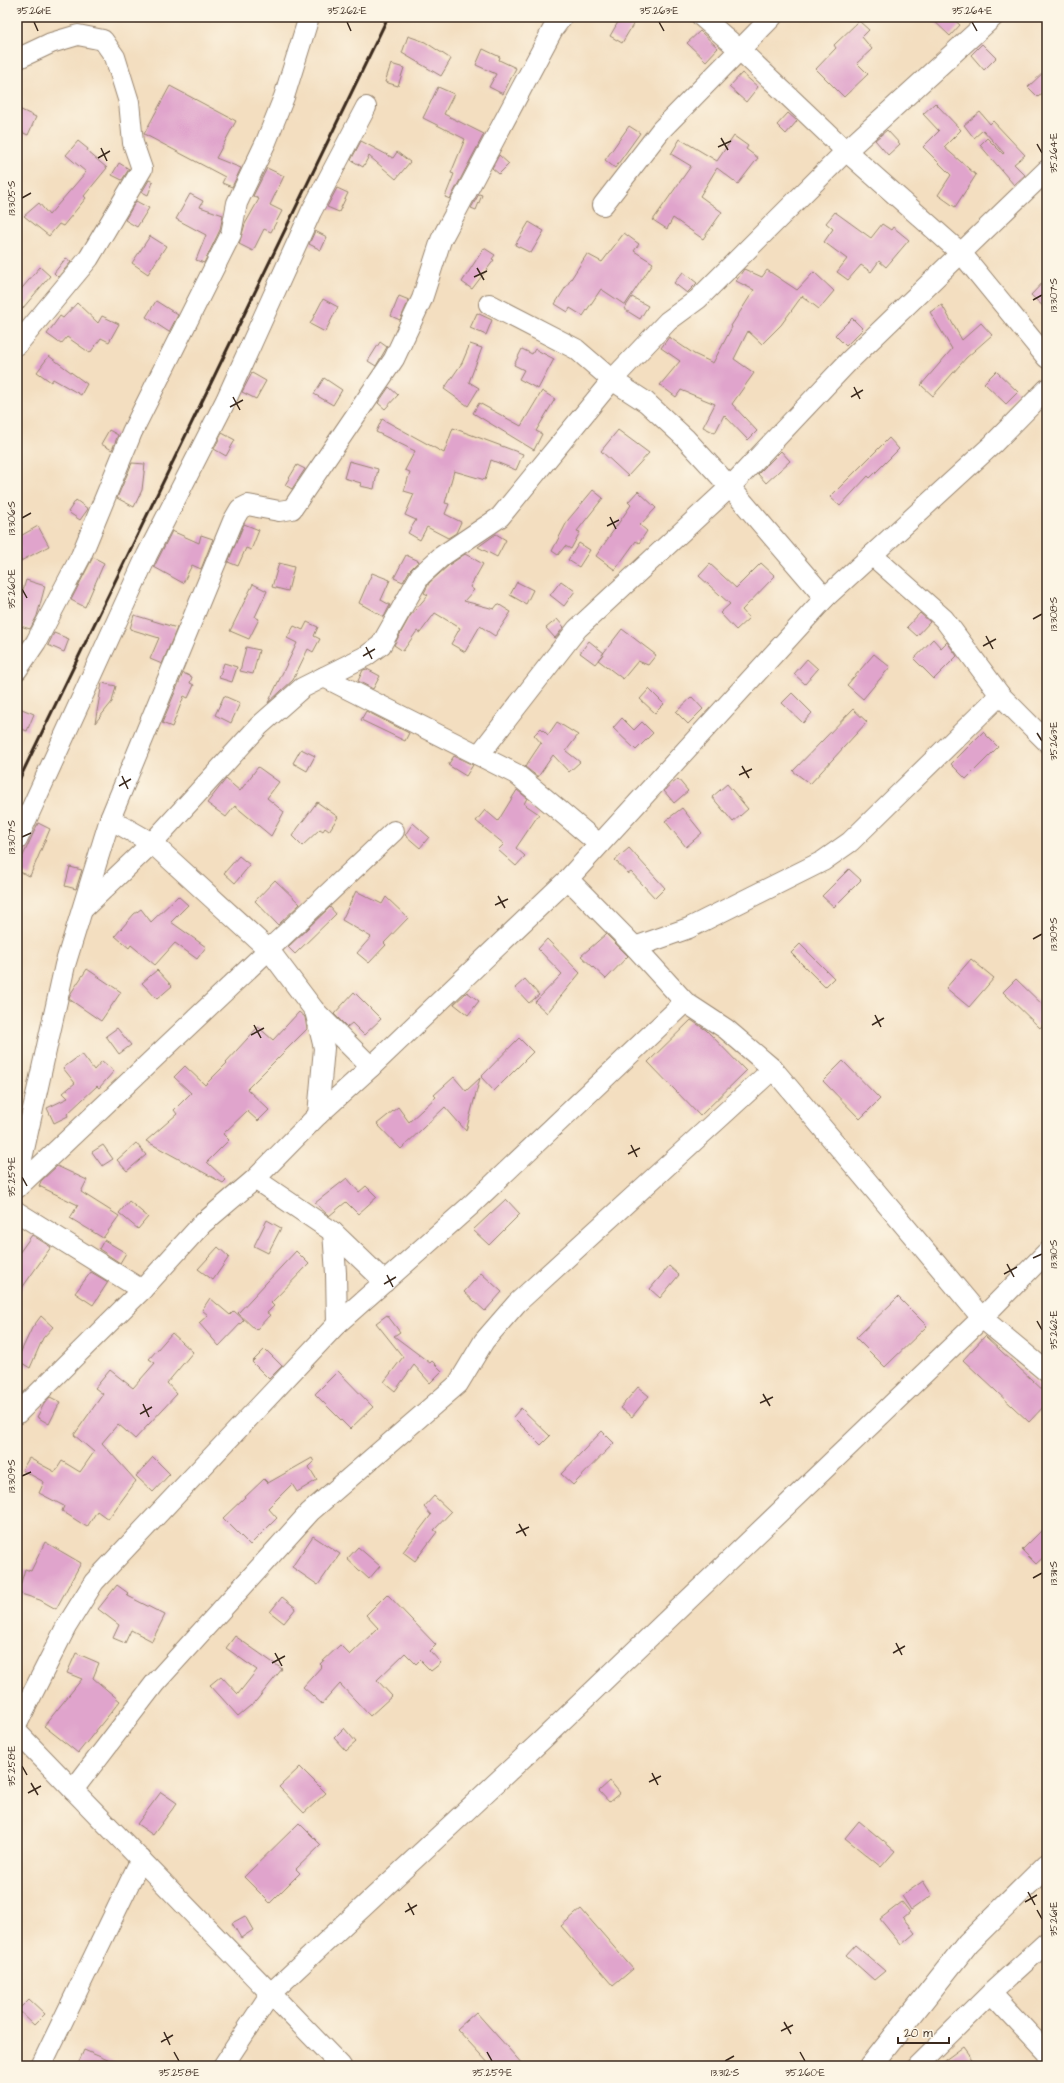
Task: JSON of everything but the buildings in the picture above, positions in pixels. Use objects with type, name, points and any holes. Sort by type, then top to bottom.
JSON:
[{"type":"street","points":[[17,670],[36,642],[81,556],[132,432],[231,234],[237,203],[266,142],[284,97],[309,17]]},
{"type":"street","points":[[17,1181],[65,965],[110,819],[188,626],[240,509],[248,506],[279,511],[292,509],[394,359],[422,299],[441,240],[545,43],[562,17]]},
{"type":"street","points":[[702,17],[740,50],[846,151],[962,254],[1047,358]]},
{"type":"street","points":[[603,205],[661,130],[772,17]]},
{"type":"street","points":[[82,909],[152,843],[259,726],[302,688],[366,656],[381,645],[420,576],[442,556],[481,532],[500,517],[612,380],[668,321],[698,299],[846,151],[993,17]]},
{"type":"street","points":[[17,58],[51,43],[78,35],[103,40],[115,57],[129,102],[134,143],[142,169],[89,258],[17,345]]},
{"type":"street","points":[[17,840],[147,555],[226,400],[311,212],[366,107]]},
{"type":"street","points":[[479,755],[577,629],[730,487],[849,361],[962,254],[1047,170]]},
{"type":"street","points":[[489,304],[576,349],[612,380],[646,402],[685,438],[730,487],[825,598]]},
{"type":"street","points":[[17,1414],[142,1290],[202,1224],[254,1179],[318,1115],[371,1067],[568,879],[825,598],[993,444],[1047,389]]},
{"type":"street","points":[[872,555],[944,619],[1000,695],[1047,742]]},
{"type":"street","points":[[324,677],[516,774],[599,844]]},
{"type":"street","points":[[635,947],[689,928],[823,861],[850,842],[1000,695]]},
{"type":"street","points":[[110,819],[152,843],[269,950],[315,1011],[371,1067]]},
{"type":"street","points":[[17,1188],[394,831]]},
{"type":"street","points":[[568,879],[635,947],[685,1002],[726,1029],[773,1069],[982,1318],[1047,1372]]},
{"type":"street","points":[[17,1724],[66,1627],[94,1582],[337,1324],[476,1200],[685,1002]]},
{"type":"street","points":[[315,1011],[324,1048],[318,1115]]},
{"type":"street","points":[[73,1790],[155,1682],[310,1512],[458,1384],[484,1341],[517,1302],[773,1069]]},
{"type":"street","points":[[254,1179],[333,1232],[385,1282]]},
{"type":"street","points":[[17,1212],[142,1290]]},
{"type":"street","points":[[333,1232],[336,1273],[337,1324]]},
{"type":"street","points":[[223,2066],[271,1994],[547,1735],[982,1318],[1047,1252]]},
{"type":"street","points":[[17,1732],[341,2066]]},
{"type":"street","points":[[41,2066],[140,1859]]},
{"type":"street","points":[[871,2066],[968,1942],[1047,1865]]},
{"type":"street","points":[[917,2066],[991,1993],[1047,1942]]},
{"type":"street","points":[[991,1993],[1047,2054]]},
{"type":"railway","points":[[17,784],[388,17]]}]
